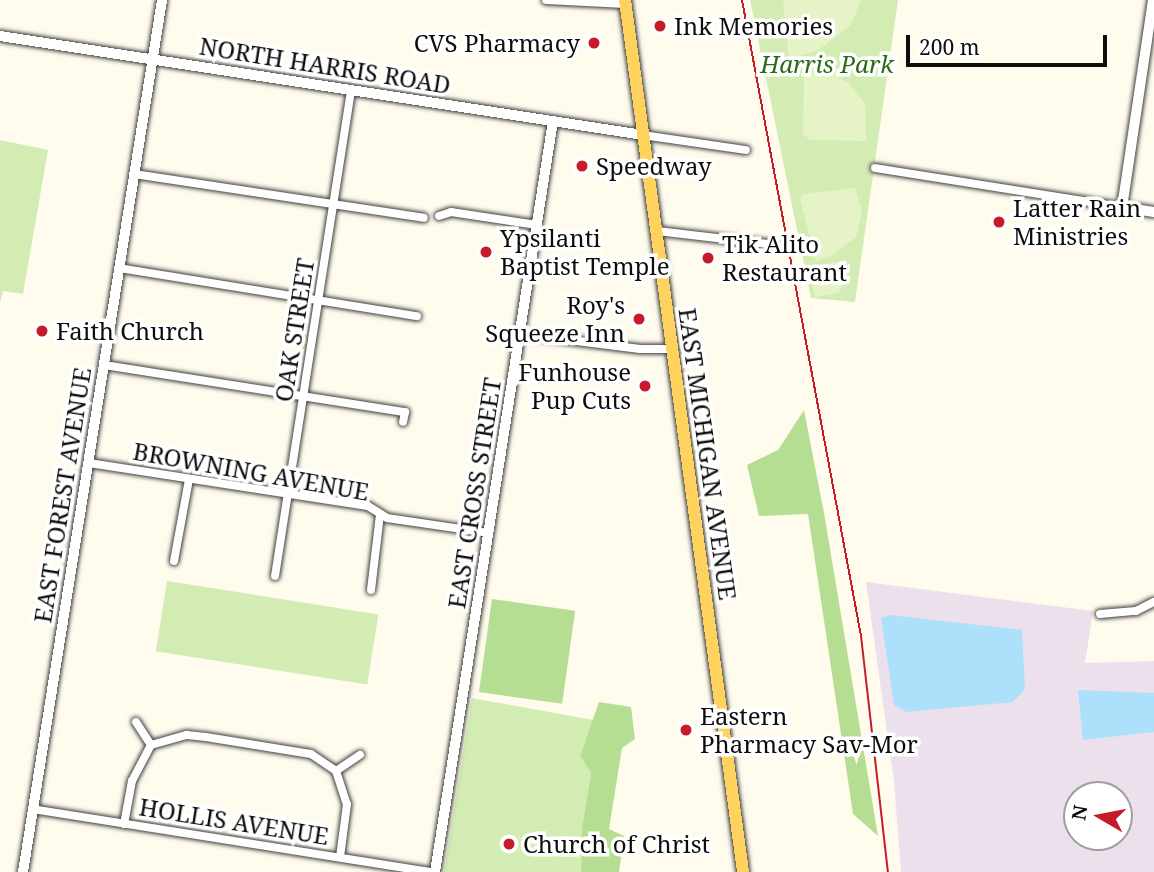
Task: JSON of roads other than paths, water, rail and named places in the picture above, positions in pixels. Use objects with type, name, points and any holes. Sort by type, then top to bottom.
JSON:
[{"type":"main road","name":"EAST MICHIGAN AVENUE","points":[[625,2],[743,872]]},
{"type":"street","name":"EAST FOREST AVENUE","points":[[23,872],[162,0]]},
{"type":"street","points":[[545,0],[625,2]]},
{"type":"street","points":[[1122,207],[1153,0]]},
{"type":"street","name":"NORTH HARRIS ROAD","points":[[0,36],[643,135]]},
{"type":"street","name":"OAK STREET","points":[[275,576],[351,90]]},
{"type":"street","name":"EAST CROSS STREET","points":[[433,872],[553,121]]},
{"type":"street","points":[[643,135],[746,150]]},
{"type":"street","points":[[875,168],[1154,212]]},
{"type":"street","points":[[134,174],[424,218]]},
{"type":"street","points":[[439,216],[451,212],[537,225]]},
{"type":"street","points":[[657,231],[776,245]]},
{"type":"street","points":[[119,268],[417,316]]},
{"type":"street","points":[[521,334],[640,349],[673,349]]},
{"type":"street","points":[[104,365],[303,396],[405,408],[403,422]]},
{"type":"street","name":"BROWNING AVENUE","points":[[89,463],[368,506],[380,515],[488,533]]},
{"type":"street","points":[[174,561],[189,479]]},
{"type":"street","points":[[371,590],[380,515]]},
{"type":"street","points":[[1100,614],[1136,611],[1154,602]]},
{"type":"street","points":[[136,722],[151,746]]},
{"type":"street","points":[[124,824],[132,781],[151,746],[170,738],[206,737],[311,754],[336,772],[346,804],[340,857]]},
{"type":"street","points":[[336,772],[360,755]]},
{"type":"street","name":"HOLLIS AVENUE","points":[[32,809],[433,872]]},
{"type":"water","points":[[890,615],[1022,630],[1025,689],[1013,702],[906,712],[894,705],[881,618]]},
{"type":"water","points":[[1078,690],[1154,693],[1154,732],[1083,740]]},
{"type":"railway","points":[[742,0],[861,636],[888,872]]},
{"type":"place","name":"Ink Memories","points":[[660,26]]},
{"type":"place","name":"CVS Pharmacy","points":[[594,43]]},
{"type":"place","name":"Speedway","points":[[582,166]]},
{"type":"place","name":"Latter Rain Ministries","points":[[999,222]]},
{"type":"place","name":"Ypsilanti Baptist Temple","points":[[486,252]]},
{"type":"place","name":"Tik Alito Restaurant","points":[[708,258]]},
{"type":"place","name":"Roy's Squeeze Inn","points":[[639,319]]},
{"type":"place","name":"Faith Church","points":[[42,331]]},
{"type":"place","name":"Funhouse Pup Cuts","points":[[645,386]]},
{"type":"place","name":"Eastern Pharmacy Sav-Mor","points":[[686,730]]},
{"type":"place","name":"Church of Christ","points":[[509,844]]},
{"type":"park label","name":"Harris Park","points":[[827,64]]}]
